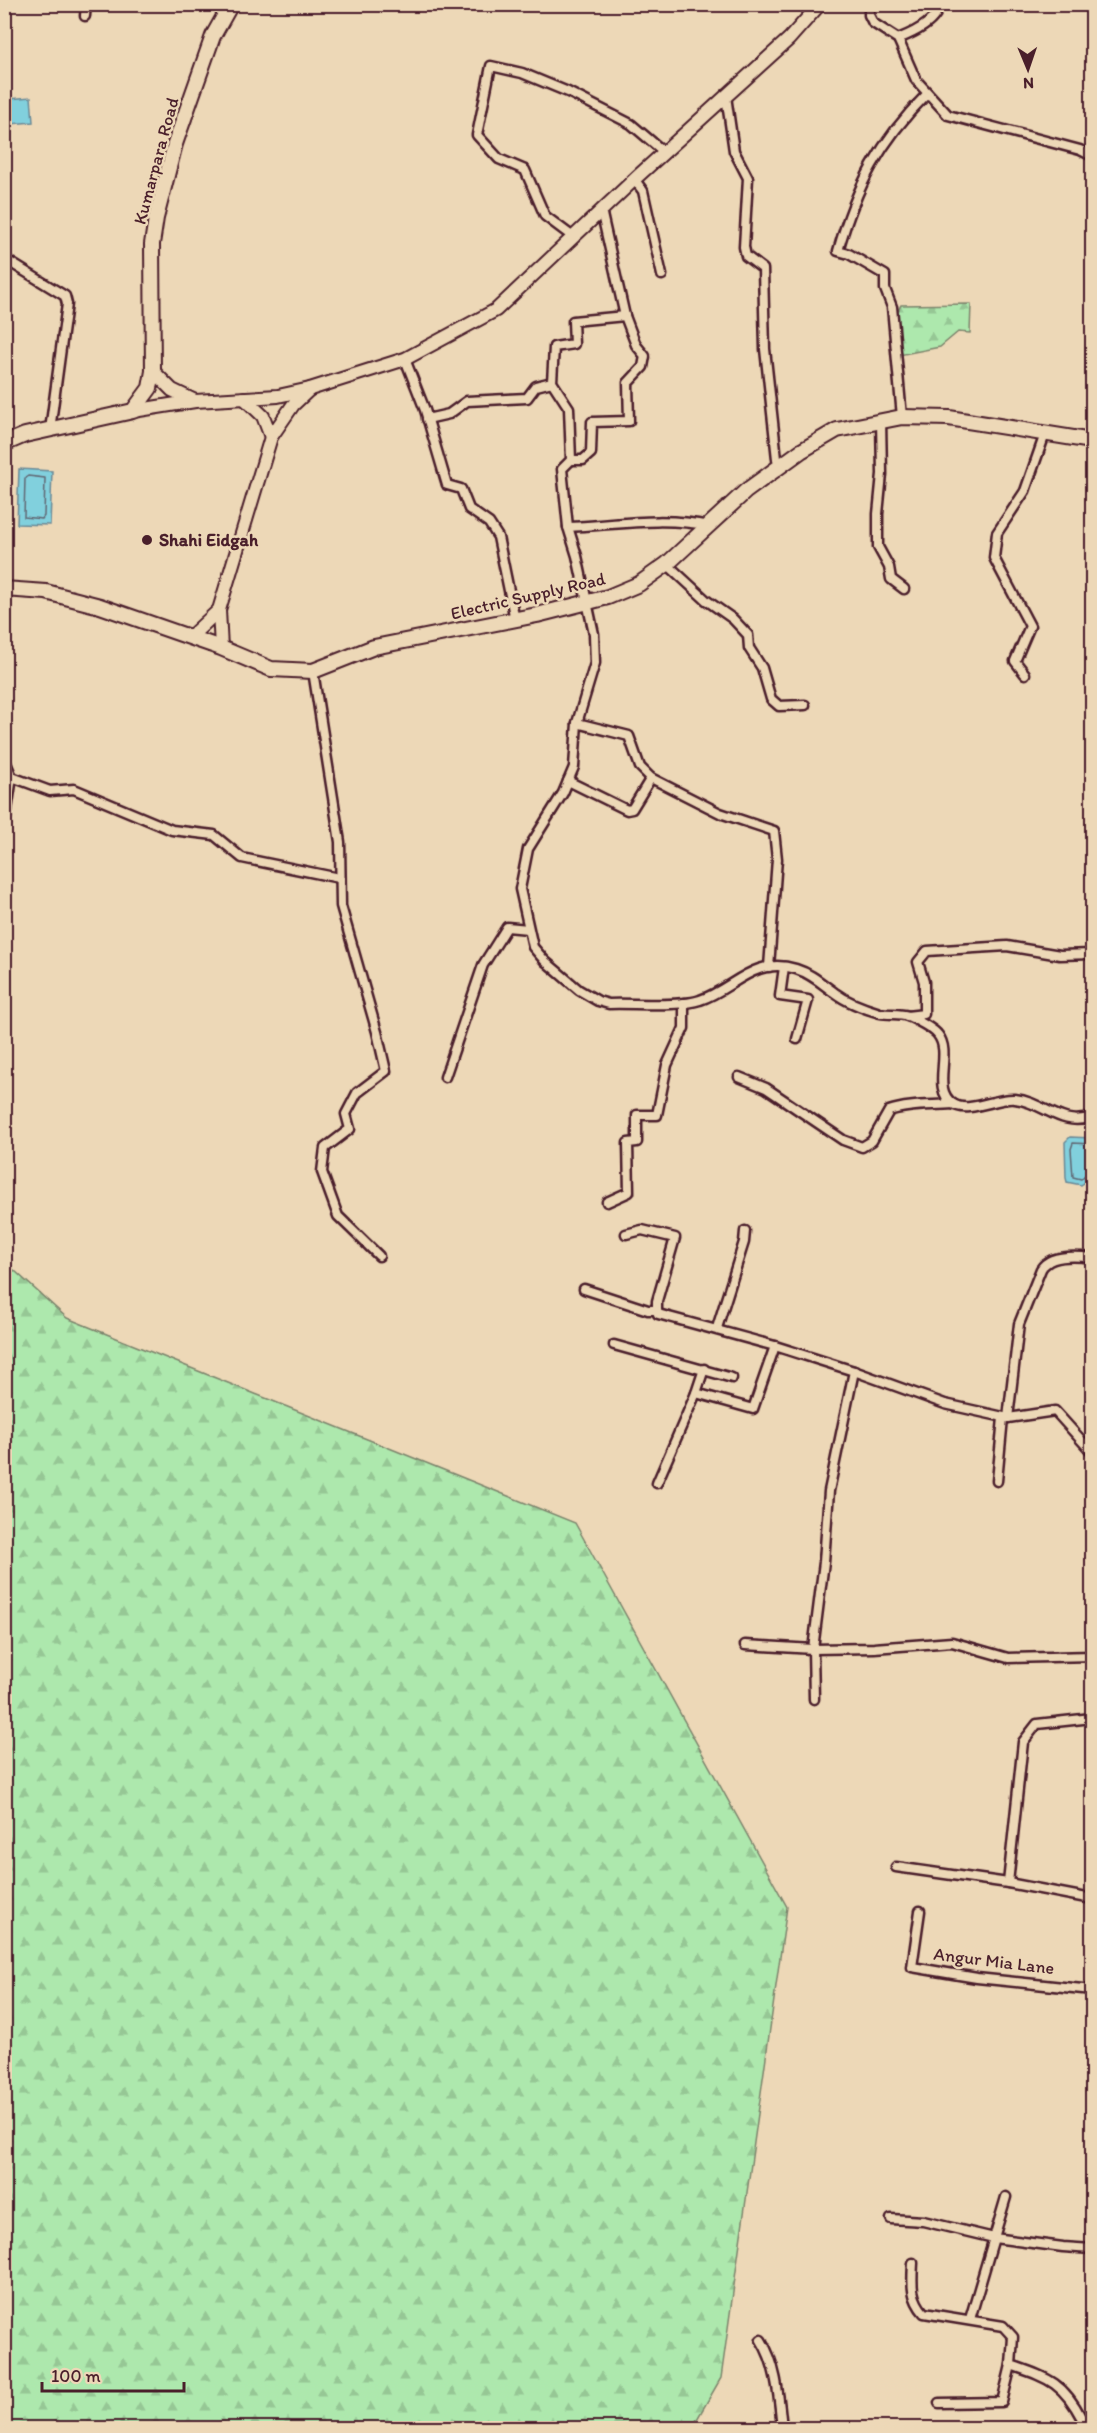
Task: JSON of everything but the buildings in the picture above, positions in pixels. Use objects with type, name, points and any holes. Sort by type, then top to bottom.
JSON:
[{"type":"main road","name":"Kumarpara Road","points":[[153,371],[152,267],[156,218],[175,144],[213,36],[231,4]]},
{"type":"main road","points":[[4,444],[14,438],[133,411],[195,401],[278,396],[310,388],[405,359],[496,310],[634,179],[789,39],[820,4]]},
{"type":"main road","points":[[153,371],[172,390],[195,401]]},
{"type":"main road","points":[[133,411],[150,388],[153,371]]},
{"type":"main road","points":[[221,648],[219,610],[271,437],[293,405],[310,388]]},
{"type":"main road","points":[[244,398],[263,416],[271,437]]},
{"type":"main road","name":"Electric Supply Road","points":[[4,589],[46,592],[100,606],[221,648],[271,669],[313,671],[374,647],[515,620],[608,597],[639,584],[667,564],[746,491],[801,451],[837,430],[903,417],[949,418],[1092,441]]},
{"type":"main road","points":[[190,637],[219,610]]},
{"type":"street","points":[[85,16],[86,4]]},
{"type":"street","points":[[868,4],[869,15],[873,23],[898,39],[909,68],[927,94],[948,115],[1080,150],[1092,156]]},
{"type":"street","points":[[898,39],[919,31],[938,14],[939,4]]},
{"type":"street","points":[[573,237],[545,216],[525,170],[498,159],[477,135],[490,66],[522,73],[568,92],[631,124],[664,152]]},
{"type":"street","points":[[903,417],[892,307],[885,289],[885,275],[849,254],[837,251],[860,185],[902,119],[927,94]]},
{"type":"street","points":[[726,96],[734,151],[748,178],[744,247],[746,256],[763,269],[765,349],[778,468]]},
{"type":"street","points":[[634,179],[643,191],[662,275]]},
{"type":"street","points":[[601,210],[625,316],[636,345],[645,356],[643,367],[628,383],[629,421],[592,422],[591,453],[583,460],[571,460],[562,469],[568,527],[594,634],[595,663],[577,723],[574,767],[528,849],[520,889],[533,947],[545,961],[579,990],[598,1001],[609,1004],[684,1003],[700,1000],[749,972],[769,967],[784,967],[796,969],[817,978],[835,993],[854,1003],[881,1013],[907,1016],[924,1014],[924,982],[918,962],[927,951],[1007,946],[1060,955],[1092,954]]},
{"type":"street","points":[[4,254],[8,261],[65,296],[67,304],[50,430]]},
{"type":"street","points":[[571,460],[569,408],[552,382],[554,347],[574,344],[573,321],[625,316]]},
{"type":"street","points":[[405,359],[428,419],[447,486],[461,489],[469,509],[489,523],[498,537],[515,620]]},
{"type":"street","points":[[428,419],[449,414],[467,401],[527,398],[536,386],[552,382]]},
{"type":"street","points":[[881,420],[882,474],[878,514],[878,547],[889,567],[891,579],[904,589]]},
{"type":"street","points":[[1025,674],[1014,661],[1030,626],[994,558],[997,533],[1025,491],[1045,434]]},
{"type":"street","points":[[568,527],[660,521],[685,521],[709,526]]},
{"type":"street","points":[[667,564],[706,600],[733,619],[748,635],[749,648],[762,668],[771,699],[779,706],[805,705]]},
{"type":"street","points":[[313,671],[340,842],[341,906],[386,1071],[357,1093],[346,1114],[350,1129],[325,1148],[322,1172],[338,1216],[379,1256]]},
{"type":"street","points":[[577,723],[629,736],[640,767],[651,778],[720,813],[774,831],[777,859],[769,967]]},
{"type":"street","points":[[4,758],[12,777],[4,830]]},
{"type":"street","points":[[12,777],[50,791],[74,789],[172,830],[214,835],[242,858],[339,878]]},
{"type":"street","points":[[568,781],[627,810],[632,809],[651,778]]},
{"type":"street","points":[[445,1077],[483,965],[507,927],[528,929]]},
{"type":"street","points":[[784,967],[780,996],[808,1000],[797,1039]]},
{"type":"street","points":[[607,1202],[629,1192],[628,1143],[637,1142],[637,1115],[657,1115],[667,1065],[684,1028],[684,1003]]},
{"type":"street","points":[[907,1016],[938,1034],[943,1047],[944,1092],[953,1104]]},
{"type":"street","points":[[739,1077],[766,1088],[843,1140],[862,1147],[872,1141],[889,1111],[904,1106],[927,1107],[953,1104],[964,1107],[986,1105],[995,1099],[1017,1099],[1067,1120],[1084,1120],[1092,1117]]},
{"type":"street","points":[[626,1234],[642,1230],[675,1238],[657,1301],[658,1314],[717,1328],[775,1346],[854,1371],[945,1404],[1005,1418],[1055,1411],[1092,1452]]},
{"type":"street","points":[[717,1328],[744,1242],[745,1231]]},
{"type":"street","points":[[997,1480],[1019,1324],[1041,1269],[1046,1262],[1053,1259],[1092,1258]]},
{"type":"street","points":[[584,1289],[648,1310],[657,1310]]},
{"type":"street","points":[[614,1345],[732,1378]]},
{"type":"street","points":[[696,1393],[753,1409],[775,1346]]},
{"type":"street","points":[[657,1483],[704,1369]]},
{"type":"street","points":[[814,1699],[813,1649],[824,1562],[829,1491],[854,1371]]},
{"type":"street","points":[[745,1645],[813,1649],[874,1648],[952,1642],[1008,1658],[1092,1656]]},
{"type":"street","points":[[1008,1883],[1023,1742],[1037,1724],[1092,1718]]},
{"type":"street","points":[[896,1867],[1008,1883],[1092,1899]]},
{"type":"street","name":"Angur Mia Lane","points":[[920,1911],[912,1967],[977,1978],[1092,1990]]},
{"type":"street","points":[[970,2319],[1006,2197]]},
{"type":"street","points":[[891,2219],[923,2221],[994,2238],[1063,2247],[1092,2248]]},
{"type":"street","points":[[913,2263],[911,2290],[917,2305],[924,2313],[1003,2326],[1013,2337],[1011,2365],[1002,2402],[939,2403]]},
{"type":"street","points":[[761,2340],[766,2347],[777,2386],[782,2428]]},
{"type":"street","points":[[1011,2365],[1043,2376],[1063,2389],[1082,2418],[1092,2419]]},
{"type":"green space","points":[[971,304],[970,333],[958,332],[940,347],[899,355],[896,329],[898,310],[901,305]]},
{"type":"green space","points":[[5,1262],[67,1318],[575,1523],[787,1907],[721,2378],[692,2428],[5,2428]]},
{"type":"water","points":[[31,97],[33,122],[10,124],[9,99]]},
{"type":"water","points":[[19,469],[52,471],[50,525],[17,524]]},
{"type":"water","points":[[1070,1137],[1092,1138],[1092,1177],[1081,1185],[1067,1182],[1066,1178],[1065,1142]]},
{"type":"place","name":"Shahi Eidgah","points":[[147,540]]}]
